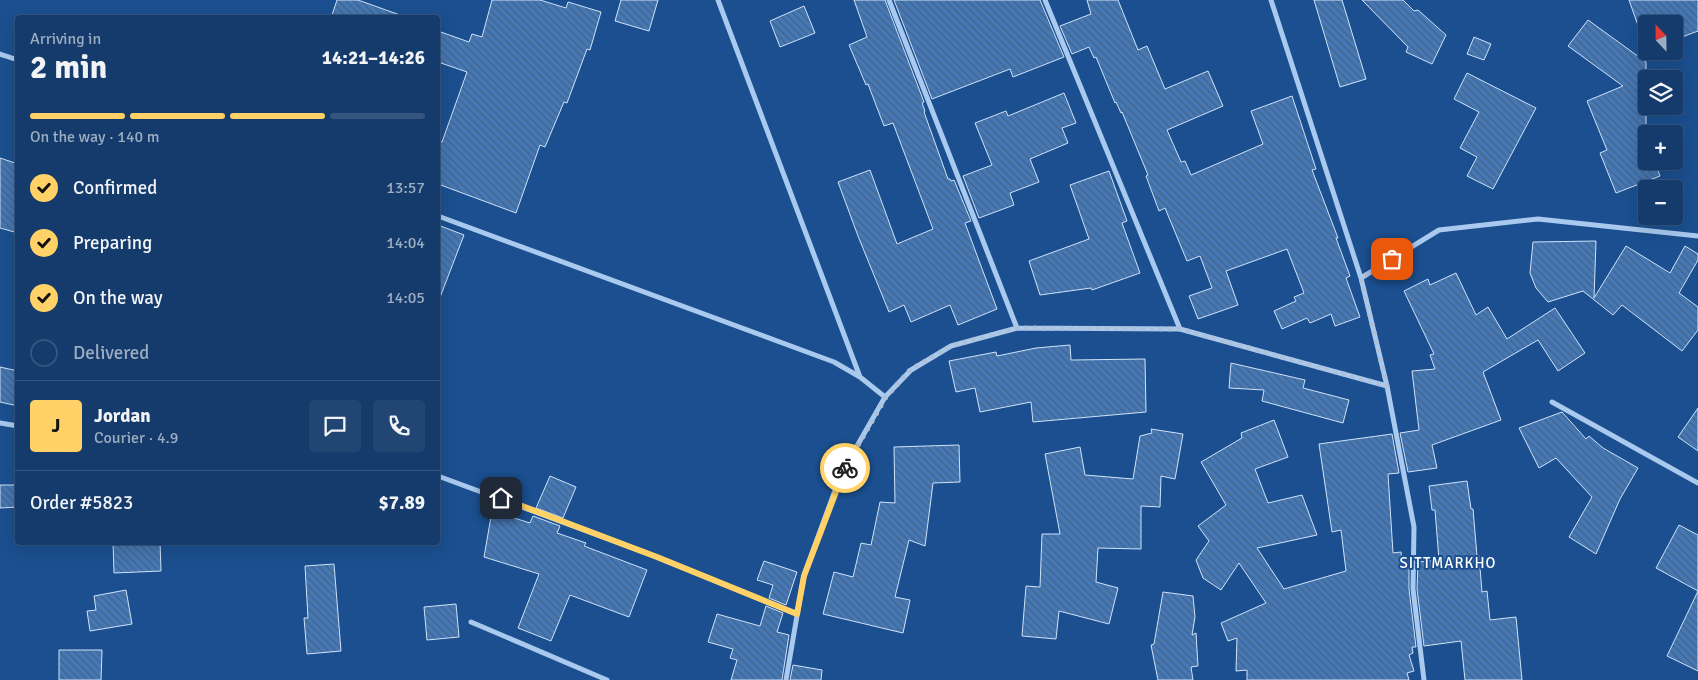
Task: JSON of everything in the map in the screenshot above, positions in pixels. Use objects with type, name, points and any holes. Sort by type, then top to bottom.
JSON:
[{"type":"street","points":[[718,0],[860,378]]},
{"type":"street","points":[[890,0],[1017,328]]},
{"type":"street","points":[[1046,0],[1180,329]]},
{"type":"street","points":[[1271,0],[1361,278],[1387,386],[1414,527],[1413,588],[1424,680]]},
{"type":"street","points":[[0,54],[15,59]]},
{"type":"street","points":[[440,217],[834,362],[886,397]]},
{"type":"street","points":[[1361,278],[1439,230],[1538,219],[1698,236]]},
{"type":"street","points":[[786,680],[804,576],[842,474],[886,397],[910,370],[951,346],[1017,328],[1180,329],[1387,386]]},
{"type":"street","points":[[1552,402],[1698,483]]},
{"type":"street","points":[[0,423],[15,426]]},
{"type":"street","points":[[440,477],[657,557],[797,614]]},
{"type":"street","points":[[472,622],[607,680]]},
{"type":"building","points":[[337,0],[358,0],[400,15],[332,15]]},
{"type":"building","points":[[492,0],[540,0],[566,8],[568,2],[601,12],[590,50],[587,49],[567,103],[564,102],[545,147],[540,145],[516,213],[440,185],[440,142],[442,142],[467,72],[440,63],[440,32],[469,42],[472,34],[482,37]]},
{"type":"building","points":[[621,0],[658,0],[649,31],[615,21]]},
{"type":"building","points":[[854,0],[885,0],[924,102],[922,103],[924,112],[948,179],[954,180],[971,221],[965,223],[997,309],[958,325],[950,305],[911,322],[904,305],[889,312],[838,182],[870,170],[897,244],[933,229],[893,123],[884,126],[868,84],[866,85],[849,45],[867,37]]},
{"type":"building","points":[[894,0],[1040,0],[1064,57],[1013,77],[1010,69],[932,99]]},
{"type":"building","points":[[1087,0],[1118,0],[1138,50],[1147,46],[1165,89],[1208,71],[1223,106],[1167,130],[1181,162],[1185,161],[1191,175],[1263,144],[1251,111],[1292,96],[1316,169],[1312,170],[1338,238],[1336,238],[1350,276],[1346,278],[1360,317],[1335,326],[1331,314],[1310,323],[1307,318],[1282,329],[1274,311],[1296,301],[1294,297],[1304,293],[1287,249],[1226,271],[1238,305],[1198,319],[1189,296],[1212,288],[1200,256],[1187,261],[1165,208],[1159,211],[1146,176],[1148,175],[1122,112],[1115,103],[1096,57],[1094,58],[1089,47],[1072,54],[1060,26],[1091,14]]},
{"type":"building","points":[[1314,0],[1342,0],[1366,79],[1340,87]]},
{"type":"building","points":[[1362,0],[1403,0],[1414,11],[1418,10],[1446,35],[1432,64],[1406,52],[1408,47]]},
{"type":"building","points":[[1629,0],[1698,0],[1698,31],[1683,37],[1683,15],[1638,15],[1638,25]]},
{"type":"building","points":[[804,6],[815,33],[780,47],[770,21]]},
{"type":"building","points":[[1588,20],[1638,56],[1638,60],[1646,62],[1646,70],[1638,70],[1638,115],[1646,115],[1646,125],[1638,125],[1638,170],[1658,170],[1660,176],[1650,180],[1638,180],[1638,184],[1616,193],[1600,153],[1607,150],[1587,101],[1623,86],[1568,46]]},
{"type":"building","points":[[1474,37],[1491,44],[1484,60],[1467,54]]},
{"type":"building","points":[[1467,73],[1536,108],[1493,189],[1467,176],[1477,157],[1460,148],[1479,112],[1454,99]]},
{"type":"building","points":[[1064,93],[1076,123],[1062,128],[1068,143],[1030,159],[1039,182],[1010,193],[1014,205],[979,218],[963,176],[992,165],[975,123],[1006,111],[1008,116]]},
{"type":"building","points":[[0,158],[15,163],[15,232],[0,228]]},
{"type":"building","points":[[1109,171],[1127,221],[1122,223],[1140,273],[1092,290],[1091,288],[1040,295],[1029,261],[1089,239],[1070,185]]},
{"type":"building","points":[[440,226],[464,235],[440,297]]},
{"type":"building","points":[[1596,241],[1594,298],[1626,246],[1670,273],[1685,246],[1698,254],[1698,260],[1679,293],[1698,307],[1698,330],[1682,351],[1622,305],[1613,315],[1583,291],[1548,302],[1536,288],[1530,273],[1533,242]]},
{"type":"building","points":[[1456,273],[1476,315],[1488,307],[1507,339],[1555,308],[1585,353],[1558,371],[1538,340],[1483,372],[1501,420],[1432,445],[1437,468],[1408,472],[1400,433],[1419,430],[1412,371],[1435,369],[1430,355],[1434,354],[1404,291],[1428,279],[1430,285]]},
{"type":"building","points":[[1070,345],[1071,360],[1145,359],[1146,412],[1033,422],[1031,402],[980,412],[975,388],[956,392],[949,361],[996,352],[997,356],[1036,348]]},
{"type":"building","points":[[1231,363],[1305,380],[1303,388],[1349,400],[1343,423],[1262,401],[1264,390],[1229,388]]},
{"type":"building","points":[[0,367],[15,370],[15,405],[0,402]]},
{"type":"building","points":[[1698,408],[1698,451],[1678,437]]},
{"type":"building","points":[[1562,412],[1586,439],[1589,436],[1603,448],[1638,468],[1620,499],[1596,554],[1569,537],[1592,497],[1556,458],[1539,468],[1519,428]]},
{"type":"building","points":[[1274,420],[1288,457],[1255,469],[1268,503],[1302,495],[1317,535],[1257,548],[1284,589],[1346,571],[1341,530],[1332,532],[1319,444],[1392,434],[1399,473],[1388,474],[1393,553],[1401,552],[1402,563],[1409,562],[1409,589],[1416,647],[1412,647],[1413,653],[1409,655],[1414,671],[1407,673],[1409,680],[1247,680],[1247,670],[1236,671],[1237,638],[1228,641],[1221,623],[1266,603],[1239,563],[1221,590],[1203,578],[1196,560],[1209,541],[1198,526],[1226,505],[1201,462],[1242,438],[1241,433]]},
{"type":"building","points":[[1151,429],[1183,434],[1175,479],[1161,476],[1160,507],[1141,506],[1141,549],[1098,548],[1096,582],[1118,588],[1109,624],[1059,611],[1056,639],[1022,636],[1026,586],[1040,587],[1042,534],[1060,534],[1045,454],[1080,447],[1085,475],[1133,479],[1140,436],[1152,433]]},
{"type":"building","points":[[959,445],[960,482],[933,483],[925,546],[909,540],[895,597],[910,600],[903,633],[823,614],[834,572],[853,577],[861,543],[871,545],[880,502],[895,503],[894,447]]},
{"type":"building","points":[[550,476],[576,487],[563,518],[536,508]]},
{"type":"building","points":[[1467,481],[1471,509],[1473,509],[1482,592],[1487,591],[1490,620],[1516,617],[1522,680],[1465,680],[1461,641],[1424,646],[1417,589],[1418,562],[1439,560],[1435,510],[1432,510],[1429,486]]},
{"type":"building","points":[[0,485],[15,485],[15,507],[0,508]]},
{"type":"building","points":[[492,511],[530,523],[533,516],[560,526],[557,533],[586,543],[584,546],[647,570],[629,617],[570,595],[551,641],[518,628],[539,574],[484,557]]},
{"type":"building","points":[[1679,525],[1698,535],[1698,591],[1656,568]]},
{"type":"building","points":[[113,545],[160,545],[161,571],[114,573]]},
{"type":"building","points":[[764,561],[797,572],[786,605],[769,598],[773,585],[757,580]]},
{"type":"building","points":[[334,564],[341,651],[307,654],[304,618],[308,618],[305,566]]},
{"type":"building","points":[[126,590],[132,624],[90,631],[87,611],[96,610],[94,596]]},
{"type":"building","points":[[1698,591],[1698,671],[1667,656]]},
{"type":"building","points":[[1163,592],[1193,596],[1195,617],[1192,635],[1196,633],[1198,666],[1191,667],[1193,680],[1158,680],[1151,645],[1154,644]]},
{"type":"building","points":[[456,604],[459,637],[427,640],[424,607]]},
{"type":"building","points":[[766,606],[783,613],[777,632],[789,635],[782,680],[731,680],[737,660],[730,658],[733,649],[708,642],[717,614],[760,626]]},
{"type":"building","points":[[59,650],[102,650],[101,680],[59,680]]},
{"type":"building","points":[[793,665],[822,670],[821,680],[790,680]]},
{"type":"way so far","points":[[845,468],[886,397],[910,370],[951,346],[1017,328],[1180,329],[1387,386],[1361,278],[1392,259]]},
{"type":"district","name":"SITTMARKHO","points":[[1448,563]]},
{"type":"route","points":[[501,498],[657,557],[797,614],[804,576],[845,468]]}]
